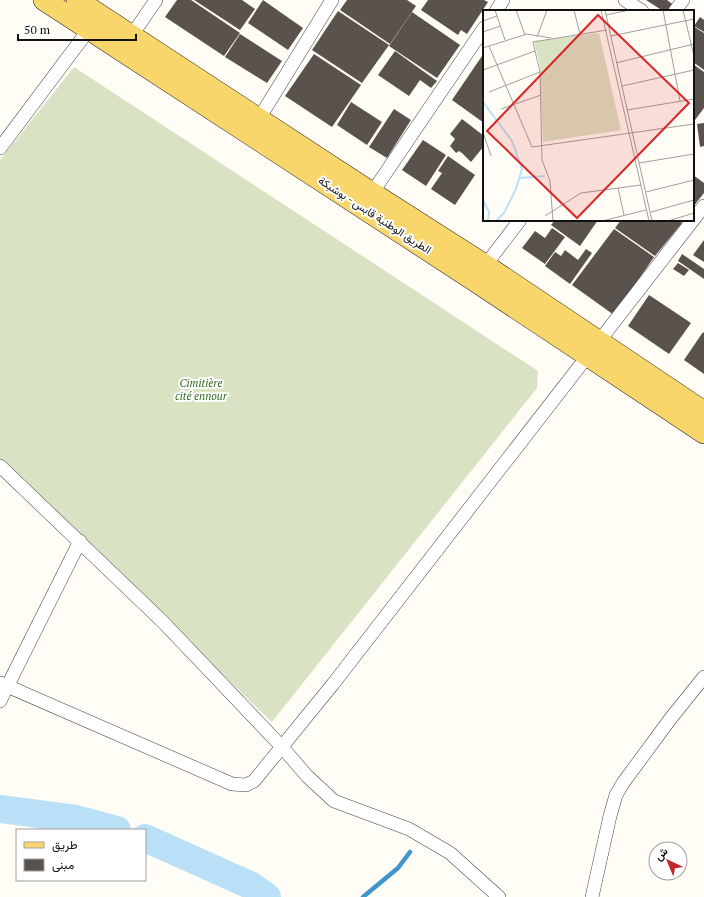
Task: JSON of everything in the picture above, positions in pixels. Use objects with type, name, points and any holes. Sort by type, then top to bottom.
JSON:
[{"type":"main road","name":"الطريق الوطنية قابس - بوشبكة","points":[[44,0],[95,22],[132,35],[254,126],[372,193],[480,273]]},
{"type":"main road","name":"الطريق الوطنية قابس - بوشبكة","points":[[77,0],[95,22],[593,348],[704,412]]},
{"type":"main road","name":"الطريق الوطنية قابس - بوشبكة","points":[[593,348],[704,433]]},
{"type":"street","points":[[132,35],[156,0]]},
{"type":"street","points":[[254,126],[332,0]]},
{"type":"street","points":[[497,10],[504,0]]},
{"type":"street","points":[[625,0],[640,10]]},
{"type":"street","points":[[676,10],[683,0]]},
{"type":"street","points":[[0,148],[95,22]]},
{"type":"street","points":[[372,193],[483,29]]},
{"type":"street","points":[[694,219],[704,206]]},
{"type":"street","points":[[480,273],[519,221]]},
{"type":"street","points":[[3,685],[232,784],[246,785],[254,781],[333,684],[692,221]]},
{"type":"street","points":[[0,466],[163,622],[282,747],[307,776],[334,801],[409,829],[450,853],[499,897]]},
{"type":"street","points":[[0,701],[3,685],[80,541]]},
{"type":"street","points":[[592,897],[610,816],[616,795],[622,783],[704,677]]},
{"type":"green space","name":"Cimitière cité ennour","points":[[74,67],[538,371],[537,388],[272,722],[0,462],[0,160]]},
{"type":"building","points":[[177,0],[191,0],[240,33],[224,56],[165,17]]},
{"type":"building","points":[[194,0],[242,0],[255,9],[240,30]]},
{"type":"building","points":[[263,0],[303,28],[288,50],[248,23]]},
{"type":"building","points":[[347,0],[407,0],[416,6],[390,44],[340,10]]},
{"type":"building","points":[[428,0],[484,0],[488,2],[467,34],[461,30],[458,35],[421,10]]},
{"type":"building","points":[[646,0],[667,0],[675,6],[673,10],[661,10]]},
{"type":"building","points":[[338,11],[389,45],[362,83],[312,50]]},
{"type":"building","points":[[412,12],[460,45],[437,78],[389,46]]},
{"type":"building","points":[[700,17],[704,20],[704,32],[694,26]]},
{"type":"building","points":[[694,27],[704,33],[704,70],[694,63]]},
{"type":"building","points":[[240,34],[282,61],[267,83],[225,57]]},
{"type":"building","points":[[395,51],[437,81],[431,88],[420,80],[409,96],[378,75]]},
{"type":"building","points":[[314,54],[361,85],[332,127],[285,96]]},
{"type":"building","points":[[483,54],[483,122],[452,100]]},
{"type":"building","points":[[694,65],[704,72],[704,108],[695,120]]},
{"type":"building","points":[[351,102],[382,122],[367,145],[337,125]]},
{"type":"building","points":[[394,109],[411,120],[387,158],[369,147]]},
{"type":"building","points":[[462,119],[483,135],[483,147],[471,162],[459,151],[456,153],[450,146],[455,139],[450,134]]},
{"type":"building","points":[[704,123],[704,146],[700,147],[697,124]]},
{"type":"building","points":[[423,140],[446,155],[426,186],[402,170]]},
{"type":"building","points":[[448,156],[475,175],[455,205],[431,189],[442,173],[438,171]]},
{"type":"building","points":[[694,176],[704,183],[704,193],[694,206]]},
{"type":"building","points":[[554,221],[597,221],[580,246],[551,225]]},
{"type":"building","points":[[620,221],[679,221],[682,223],[655,256],[615,228]]},
{"type":"building","points":[[552,228],[565,237],[545,264],[522,248],[535,231],[545,238]]},
{"type":"building","points":[[614,229],[654,257],[614,315],[572,285]]},
{"type":"building","points":[[704,240],[704,262],[693,255]]},
{"type":"building","points":[[586,249],[592,253],[570,284],[545,266],[555,252],[561,256],[565,250],[578,260]]},
{"type":"building","points":[[682,254],[704,269],[704,279],[678,261]]},
{"type":"building","points":[[678,263],[689,270],[684,276],[673,269]]},
{"type":"building","points":[[649,295],[691,323],[669,354],[628,326]]},
{"type":"building","points":[[703,332],[704,333],[704,374],[684,360]]},
{"type":"waterway","points":[[0,809],[76,819],[113,829]]},
{"type":"waterway","points":[[146,838],[252,886],[267,897]]},
{"type":"waterway","points":[[363,897],[398,868],[410,852]]}]
